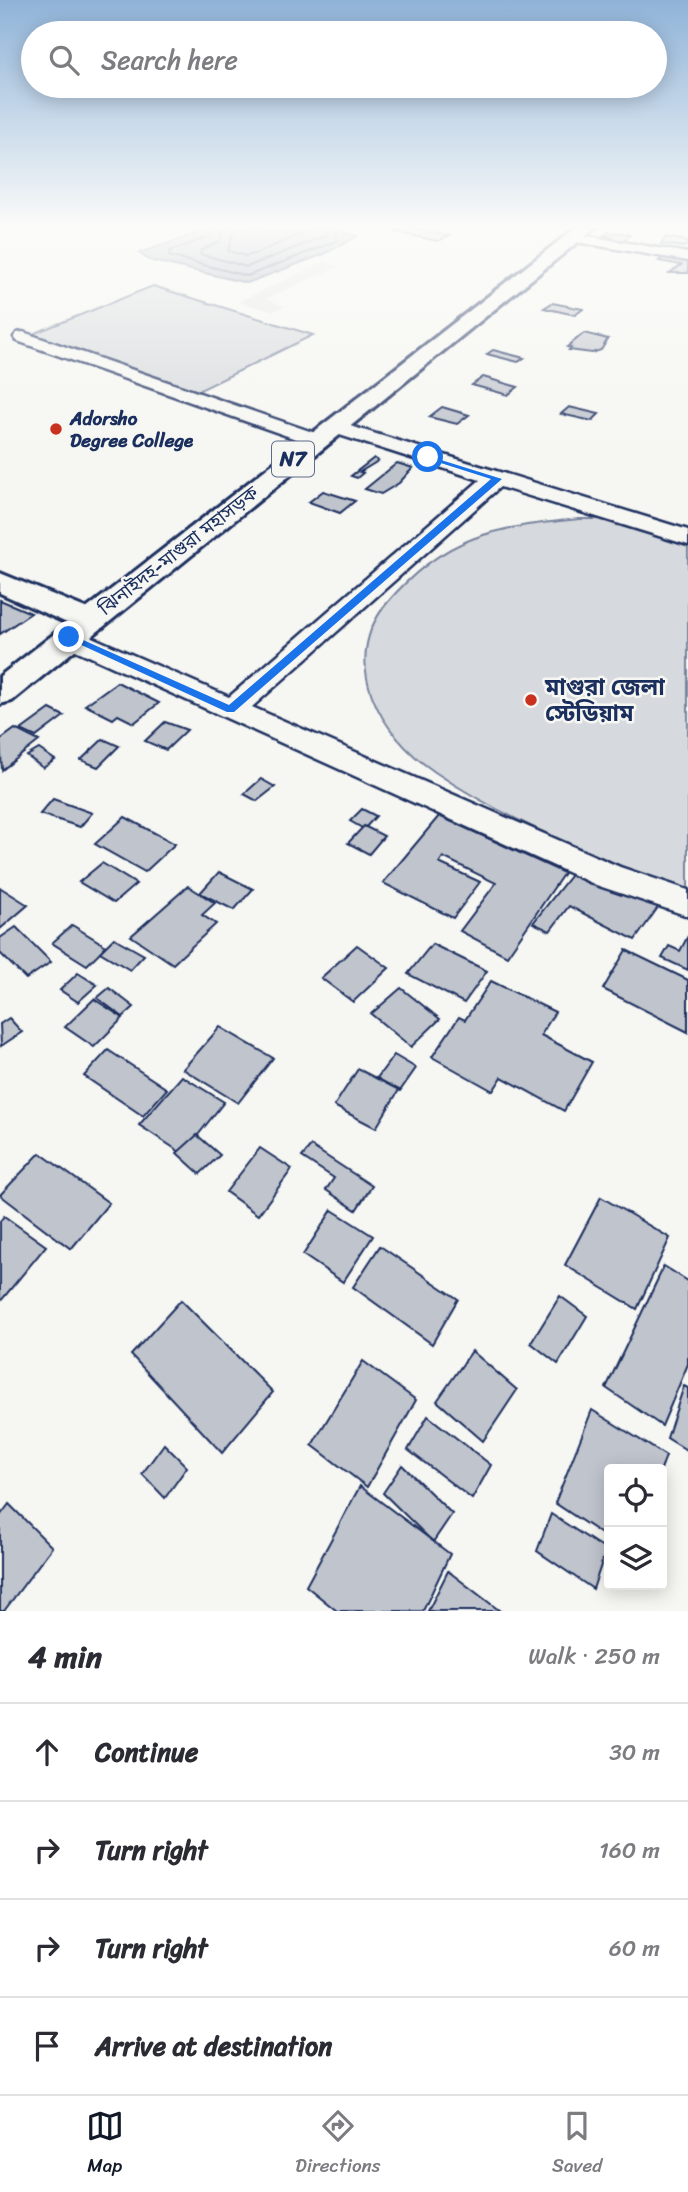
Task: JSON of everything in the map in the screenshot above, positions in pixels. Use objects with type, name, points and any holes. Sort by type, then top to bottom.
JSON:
[{"type":"main road","name":"ঝিনাইদহ-মাগুরা মহাসড়ক","points":[[0,693],[492,302]]},
{"type":"main road","points":[[0,582],[79,629]]},
{"type":"street","points":[[23,337],[325,434],[498,479],[688,538]]},
{"type":"street","points":[[231,710],[487,485],[498,479]]},
{"type":"street","points":[[79,629],[231,710],[608,876],[688,903]]},
{"type":"shaded area","points":[[112,302],[206,302],[313,335],[194,393],[30,335]]},
{"type":"shaded area","points":[[239,302],[275,302],[285,306],[273,311]]},
{"type":"shaded area","name":"মাগুরা জেলা স্টেডিয়াম","points":[[579,519],[617,519],[688,533],[688,893],[558,839],[464,791],[415,757],[397,738],[372,696],[366,673],[366,649],[373,626],[387,603],[429,562],[473,538],[497,531]]},
{"type":"building","points":[[552,303],[583,309],[575,315],[544,308]]},
{"type":"building","points":[[584,333],[608,339],[601,350],[592,353],[569,350],[571,348],[567,347]]},
{"type":"building","points":[[493,350],[524,358],[518,362],[487,354]]},
{"type":"building","points":[[483,377],[518,387],[508,395],[472,385]]},
{"type":"building","points":[[442,407],[469,415],[457,424],[429,417]]},
{"type":"building","points":[[569,407],[599,414],[592,421],[561,414]]},
{"type":"building","points":[[374,458],[378,461],[360,472],[363,473],[357,478],[351,476]]},
{"type":"building","points":[[397,463],[413,468],[399,483],[381,494],[365,489]]},
{"type":"building","points":[[323,491],[355,501],[340,513],[309,502]]},
{"type":"building","points":[[0,600],[31,613],[0,634]]},
{"type":"building","points":[[117,682],[159,703],[134,723],[118,715],[113,719],[85,705]]},
{"type":"building","points":[[50,709],[64,716],[36,737],[21,730]]},
{"type":"building","points":[[165,722],[187,730],[166,750],[145,741]]},
{"type":"building","points":[[15,729],[39,741],[2,770],[0,740]]},
{"type":"building","points":[[103,739],[119,746],[98,767],[81,760]]},
{"type":"building","points":[[39,749],[55,760],[43,768],[27,756]]},
{"type":"building","points":[[261,779],[275,787],[257,801],[244,794]]},
{"type":"building","points":[[53,799],[92,813],[80,827],[40,814]]},
{"type":"building","points":[[362,809],[376,816],[364,829],[350,821]]},
{"type":"building","points":[[439,816],[564,873],[507,956],[460,931],[496,883],[443,857],[439,863],[480,882],[453,918],[383,883]]},
{"type":"building","points":[[125,817],[175,844],[145,872],[95,844]]},
{"type":"building","points":[[364,826],[384,836],[369,854],[348,843]]},
{"type":"building","points":[[102,863],[136,884],[114,903],[79,882]]},
{"type":"building","points":[[578,866],[659,906],[635,940],[569,906],[550,931],[533,923]]},
{"type":"building","points":[[219,872],[253,889],[234,910],[200,893]]},
{"type":"building","points":[[188,886],[215,903],[202,915],[216,924],[173,964],[131,936]]},
{"type":"building","points":[[0,889],[28,905],[0,929]]},
{"type":"building","points":[[72,925],[106,946],[87,965],[52,943]]},
{"type":"building","points":[[16,927],[51,962],[26,979],[0,953],[0,938]]},
{"type":"building","points":[[688,936],[688,970],[662,958],[669,946],[680,951]]},
{"type":"building","points":[[114,938],[144,955],[130,970],[100,952]]},
{"type":"building","points":[[432,944],[487,971],[464,1003],[408,974]]},
{"type":"building","points":[[357,945],[389,968],[353,1002],[321,978]]},
{"type":"building","points":[[626,950],[688,980],[688,1032],[603,989]]},
{"type":"building","points":[[78,973],[97,985],[78,1002],[60,990]]},
{"type":"building","points":[[491,981],[555,1012],[541,1035],[592,1062],[564,1111],[502,1077],[493,1091],[432,1057],[459,1017],[465,1020]]},
{"type":"building","points":[[109,988],[134,1007],[123,1017],[97,998]]},
{"type":"building","points":[[401,988],[440,1019],[411,1047],[371,1014]]},
{"type":"building","points":[[94,999],[123,1018],[94,1047],[65,1027]]},
{"type":"building","points":[[9,1018],[22,1032],[1,1046],[0,1024]]},
{"type":"building","points":[[220,1027],[273,1058],[238,1103],[183,1069]]},
{"type":"building","points":[[108,1050],[167,1089],[143,1116],[84,1076]]},
{"type":"building","points":[[394,1055],[416,1068],[400,1091],[377,1078]]},
{"type":"building","points":[[358,1069],[399,1090],[376,1128],[334,1106]]},
{"type":"building","points":[[182,1076],[224,1102],[183,1154],[139,1125]]},
{"type":"building","points":[[197,1135],[220,1155],[200,1174],[177,1153]]},
{"type":"building","points":[[311,1146],[372,1186],[356,1210],[326,1190],[334,1178],[302,1157]]},
{"type":"building","points":[[260,1148],[292,1169],[258,1215],[226,1192]]},
{"type":"building","points":[[40,1153],[109,1203],[71,1249],[0,1195]]},
{"type":"building","points":[[601,1197],[670,1238],[637,1309],[565,1265]]},
{"type":"building","points":[[332,1210],[373,1236],[343,1282],[303,1255]]},
{"type":"building","points":[[4,1216],[46,1246],[0,1302],[0,1221]]},
{"type":"building","points":[[380,1246],[458,1299],[432,1344],[353,1287]]},
{"type":"building","points":[[664,1266],[688,1281],[688,1364],[662,1426],[606,1388]]},
{"type":"building","points":[[560,1296],[587,1316],[558,1364],[531,1343]]},
{"type":"building","points":[[181,1300],[273,1392],[222,1453],[131,1355]]},
{"type":"building","points":[[472,1351],[517,1390],[483,1441],[437,1401]]},
{"type":"building","points":[[363,1361],[416,1400],[367,1487],[312,1445]]},
{"type":"building","points":[[684,1386],[688,1388],[688,1451],[667,1438]]},
{"type":"building","points":[[592,1410],[666,1456],[663,1464],[604,1464],[604,1536],[555,1503]]},
{"type":"building","points":[[428,1416],[491,1465],[472,1499],[408,1450]]},
{"type":"building","points":[[164,1444],[187,1467],[165,1498],[142,1474]]},
{"type":"building","points":[[402,1465],[452,1514],[433,1542],[383,1493]]},
{"type":"building","points":[[360,1486],[450,1554],[423,1611],[337,1611],[306,1586]]},
{"type":"building","points":[[9,1504],[52,1547],[4,1611],[0,1611],[0,1516]]},
{"type":"building","points":[[551,1514],[604,1549],[593,1589],[537,1551]]},
{"type":"building","points":[[448,1571],[500,1611],[428,1611]]},
{"type":"place","name":"Adorsho Degree College","points":[[56,429]]},
{"type":"place","name":"মাগুরা জেলা স্টেডিয়াম","points":[[531,700]]},
{"type":"route","points":[[69,637],[231,710],[487,485],[498,479],[428,457]]}]
